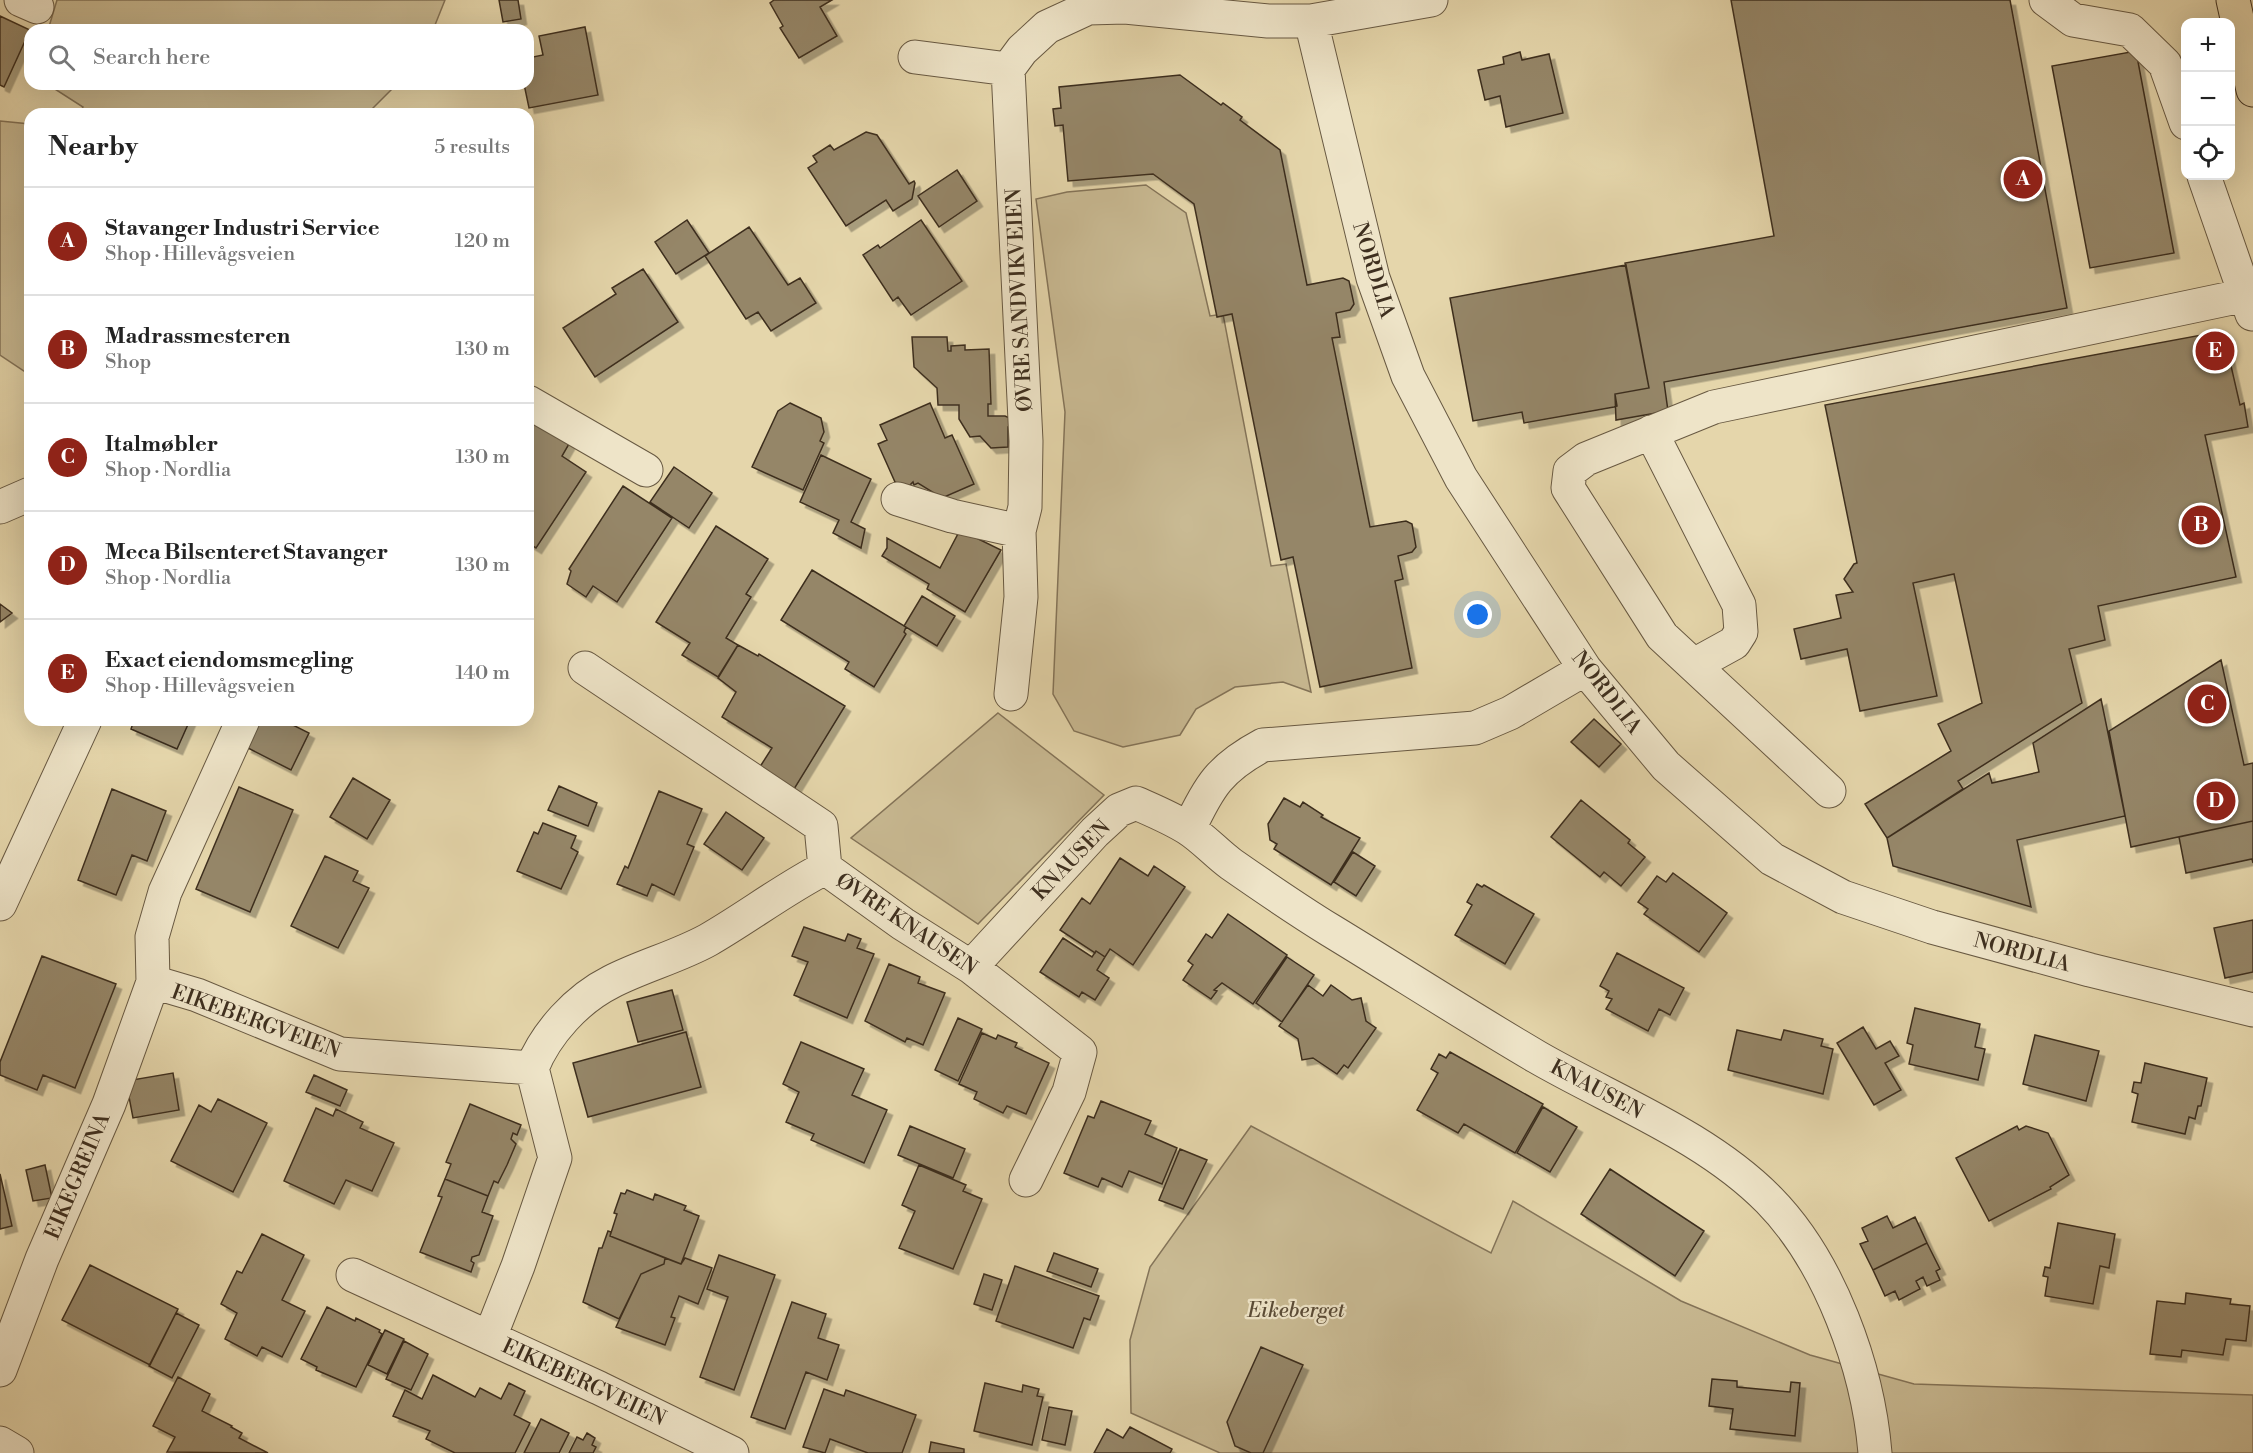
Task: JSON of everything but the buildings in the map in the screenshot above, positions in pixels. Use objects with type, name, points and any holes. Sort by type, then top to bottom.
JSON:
[{"type":"main road","points":[[2233,0],[2253,90]]},
{"type":"street","points":[[915,57],[1008,69],[1022,50],[1047,27],[1088,8],[1125,7],[1268,21],[1311,21],[1431,0]]},
{"type":"street","points":[[2046,0],[2073,20],[2130,30],[2165,64],[2181,109]]},
{"type":"street","name":"NORDLIA","points":[[1311,21],[1373,278],[1408,376],[1461,478],[1585,669],[1666,766],[1772,859],[1843,897],[1932,927],[2090,970],[2253,1010]]},
{"type":"street","name":"ØVRE SANDVIKVEIEN","points":[[1008,69],[1026,441],[1025,507],[1019,531],[1021,597],[1011,694]]},
{"type":"street","points":[[1828,790],[1662,636],[1568,488],[1570,471],[1586,459],[1714,407],[2249,305],[2205,180]]},
{"type":"street","points":[[534,405],[646,470]]},
{"type":"street","points":[[1651,432],[1739,605],[1741,632],[1734,643],[1694,665]]},
{"type":"street","points":[[0,507],[6,502],[24,496]]},
{"type":"street","points":[[898,499],[952,516],[1019,531]]},
{"type":"street","name":"ØVRE KNAUSEN","points":[[585,668],[821,826],[825,868],[903,924],[971,967],[1080,1052],[1069,1092],[1026,1180]]},
{"type":"street","points":[[1189,829],[1208,789],[1240,758],[1263,745],[1476,728],[1510,714],[1585,669]]},
{"type":"street","points":[[0,904],[82,726]]},
{"type":"street","name":"EIKEBERGVEIEN","points":[[240,726],[165,892],[153,937],[153,982],[197,995],[340,1054],[532,1068],[550,1130],[555,1158],[519,1266],[490,1337]]},
{"type":"street","name":"KNAUSEN","points":[[971,967],[1095,832],[1119,810],[1136,803],[1189,829],[1273,895],[1538,1058],[1612,1096],[1708,1152],[1769,1200],[1793,1228],[1815,1262],[1840,1316],[1860,1370],[1872,1418],[1875,1453]]},
{"type":"street","points":[[532,1068],[540,1048],[570,1012],[588,997],[610,982],[707,941],[795,883],[825,868]]},
{"type":"street","name":"EIKEGREINA","points":[[0,1370],[42,1258],[109,1104],[153,982]]},
{"type":"street","name":"EIKEBERGVEIEN","points":[[353,1275],[490,1337],[715,1449]]},
{"type":"street","points":[[0,1443],[17,1453]]},
{"type":"green space","points":[[57,0],[445,0],[435,24],[50,24]]},
{"type":"green space","points":[[56,90],[391,90],[373,108],[83,107]]},
{"type":"green space","points":[[0,121],[24,123],[24,371],[0,355]]},
{"type":"green space","points":[[1146,185],[1186,213],[1210,316],[1223,314],[1271,566],[1286,564],[1311,692],[1283,682],[1235,687],[1196,709],[1180,735],[1123,747],[1074,731],[1053,694],[1065,412],[1036,199],[1067,192]]},
{"type":"green space","points":[[998,713],[1104,795],[978,924],[851,838]]},
{"type":"green space","name":"Eikeberget","points":[[1251,1126],[1491,1253],[1513,1201],[1681,1301],[1810,1355],[1914,1384],[2253,1395],[2253,1453],[1220,1453],[1131,1413],[1130,1340],[1150,1267]]},
{"type":"place","name":"Stavanger Industri Service","points":[[2023,179]]},
{"type":"place","name":"Exact eiendomsmegling","points":[[2215,351]]},
{"type":"place","name":"Madrassmesteren","points":[[2201,525]]},
{"type":"place","name":"Italmøbler","points":[[2207,704]]},
{"type":"place","name":"Meca Bilsenteret Stavanger","points":[[2216,801]]}]
